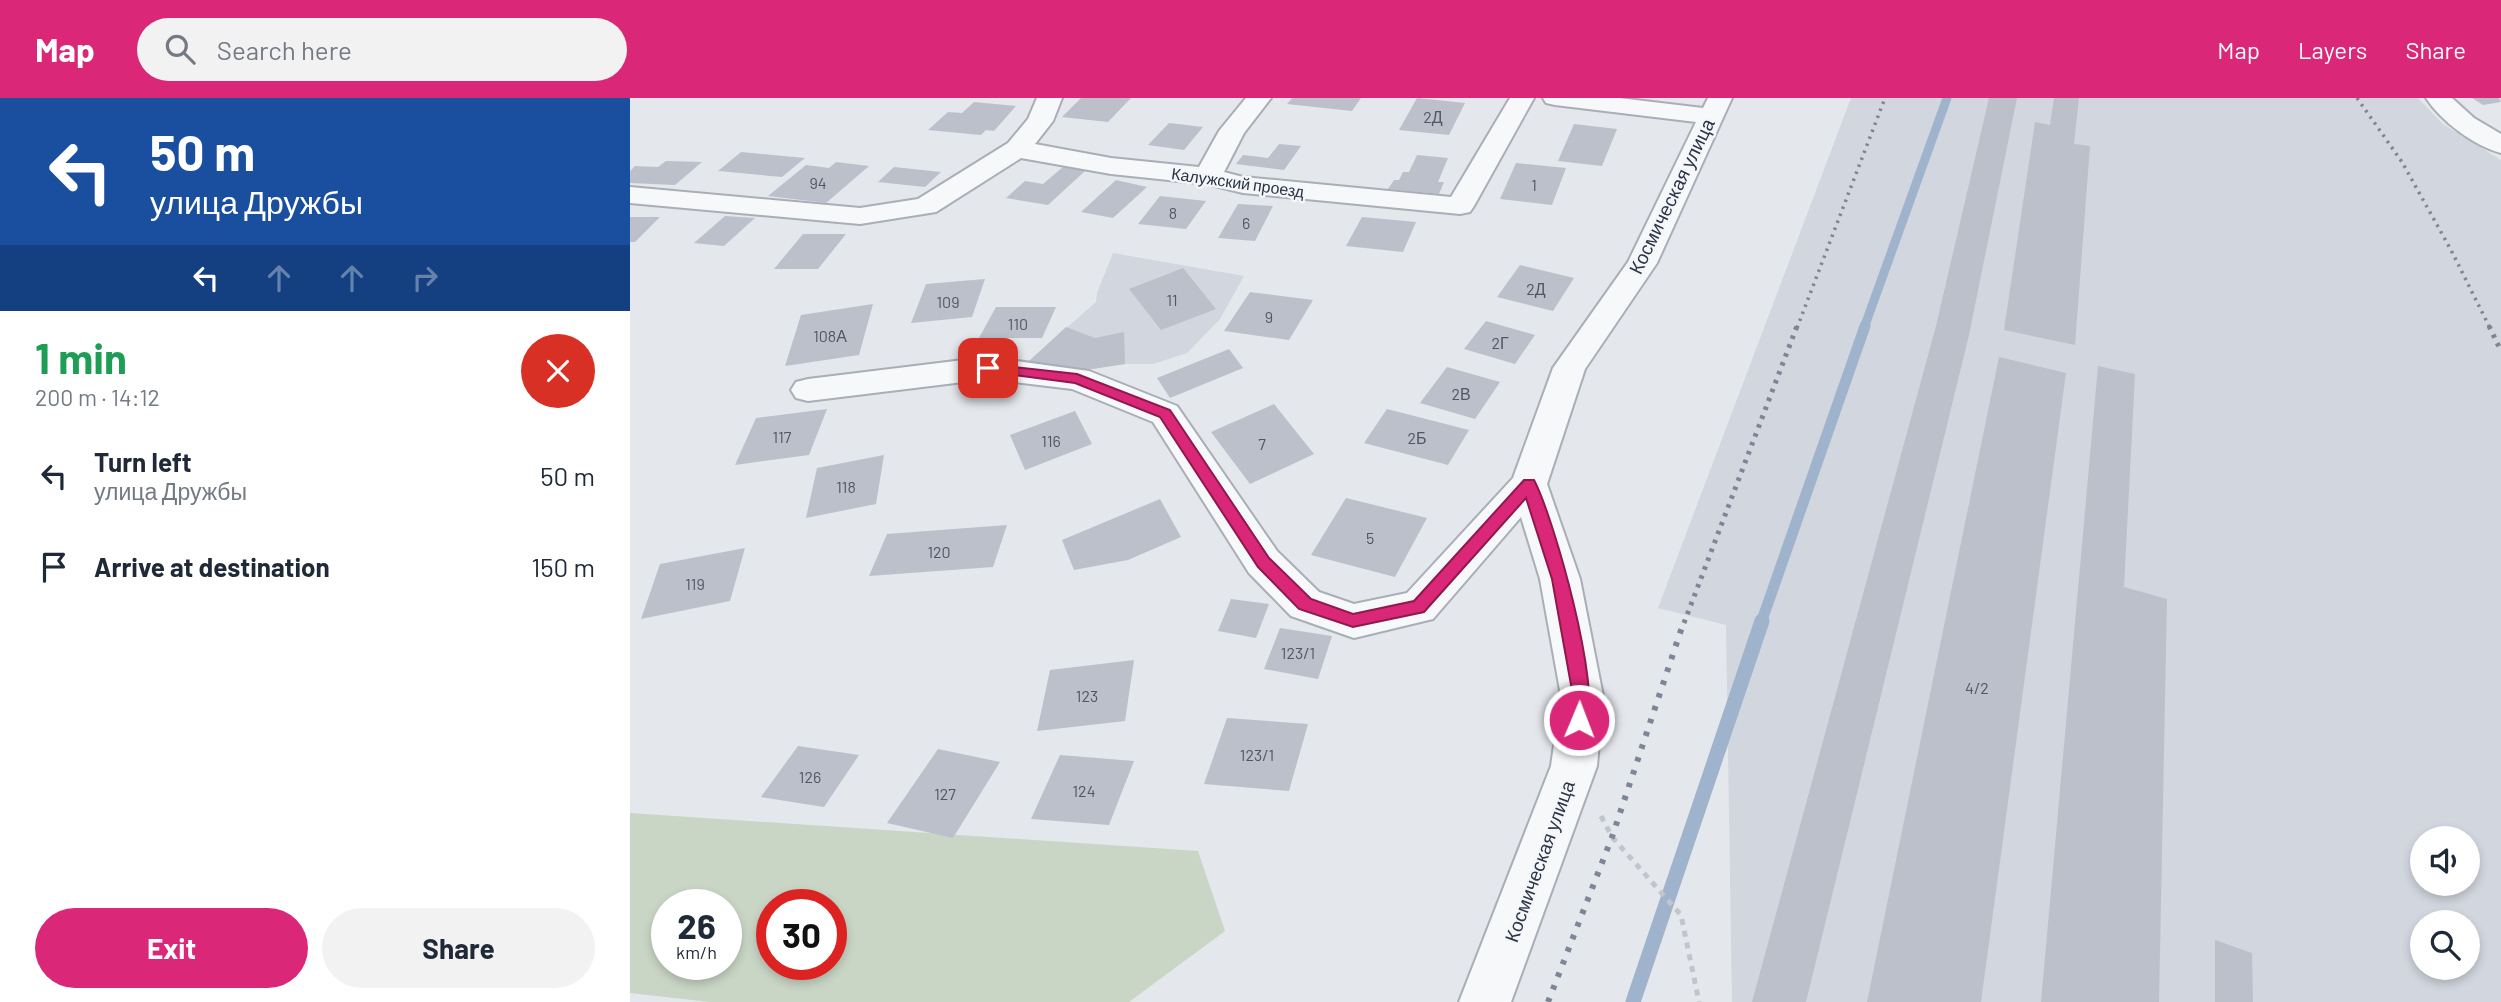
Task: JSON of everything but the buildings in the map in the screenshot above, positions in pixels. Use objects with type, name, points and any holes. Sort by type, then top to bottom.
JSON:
[{"type":"street","points":[[630,195],[860,216],[926,206],[1017,149],[1040,121],[1050,98]]},
{"type":"street","points":[[1208,176],[1232,131],[1259,98]]},
{"type":"street","name":"Калужский проезд","points":[[1017,149],[1111,166],[1208,176],[1243,185],[1460,206],[1522,98]]},
{"type":"street","points":[[1555,98],[1715,107]]},
{"type":"street","points":[[2438,98],[2465,123],[2501,145]]},
{"type":"street","name":"Космическая улица","points":[[1485,1002],[1574,766],[1582,696],[1560,579],[1529,484],[1569,368],[1642,262],[1715,107]]},
{"type":"street","points":[[808,390],[988,368],[1077,379],[1165,414],[1264,562],[1305,604],[1353,621],[1419,607],[1529,484]]},
{"type":"path","points":[[1574,766],[1612,837],[1681,915],[1699,1002]]},
{"type":"shaded area","points":[[1851,98],[2418,98],[2443,124],[2501,160],[2501,1002],[1732,1002],[1726,625],[1658,608]]},
{"type":"shaded area","points":[[1113,253],[1244,276],[1220,319],[1187,353],[1153,364],[1125,364],[1086,370],[1028,362],[1096,302]]},
{"type":"green space","points":[[630,813],[1198,851],[1225,931],[1129,1002],[710,1002],[630,993]]},
{"type":"waterway","points":[[1864,328],[1947,98]]},
{"type":"waterway","points":[[1761,623],[1865,326]]},
{"type":"waterway","points":[[1633,1002],[1762,621]]},
{"type":"railway","points":[[1797,328],[1885,98]]},
{"type":"railway","points":[[2357,98],[2402,162],[2489,326]]},
{"type":"railway","points":[[1684,623],[1797,326]]},
{"type":"railway","points":[[2489,326],[2501,351]]},
{"type":"railway","points":[[1548,1002],[1612,837],[1684,621]]},
{"type":"route","points":[[988,368],[1077,379],[1165,414],[1264,562],[1305,604],[1353,621],[1419,607],[1529,484],[1560,579],[1582,696],[1579,720]]}]
